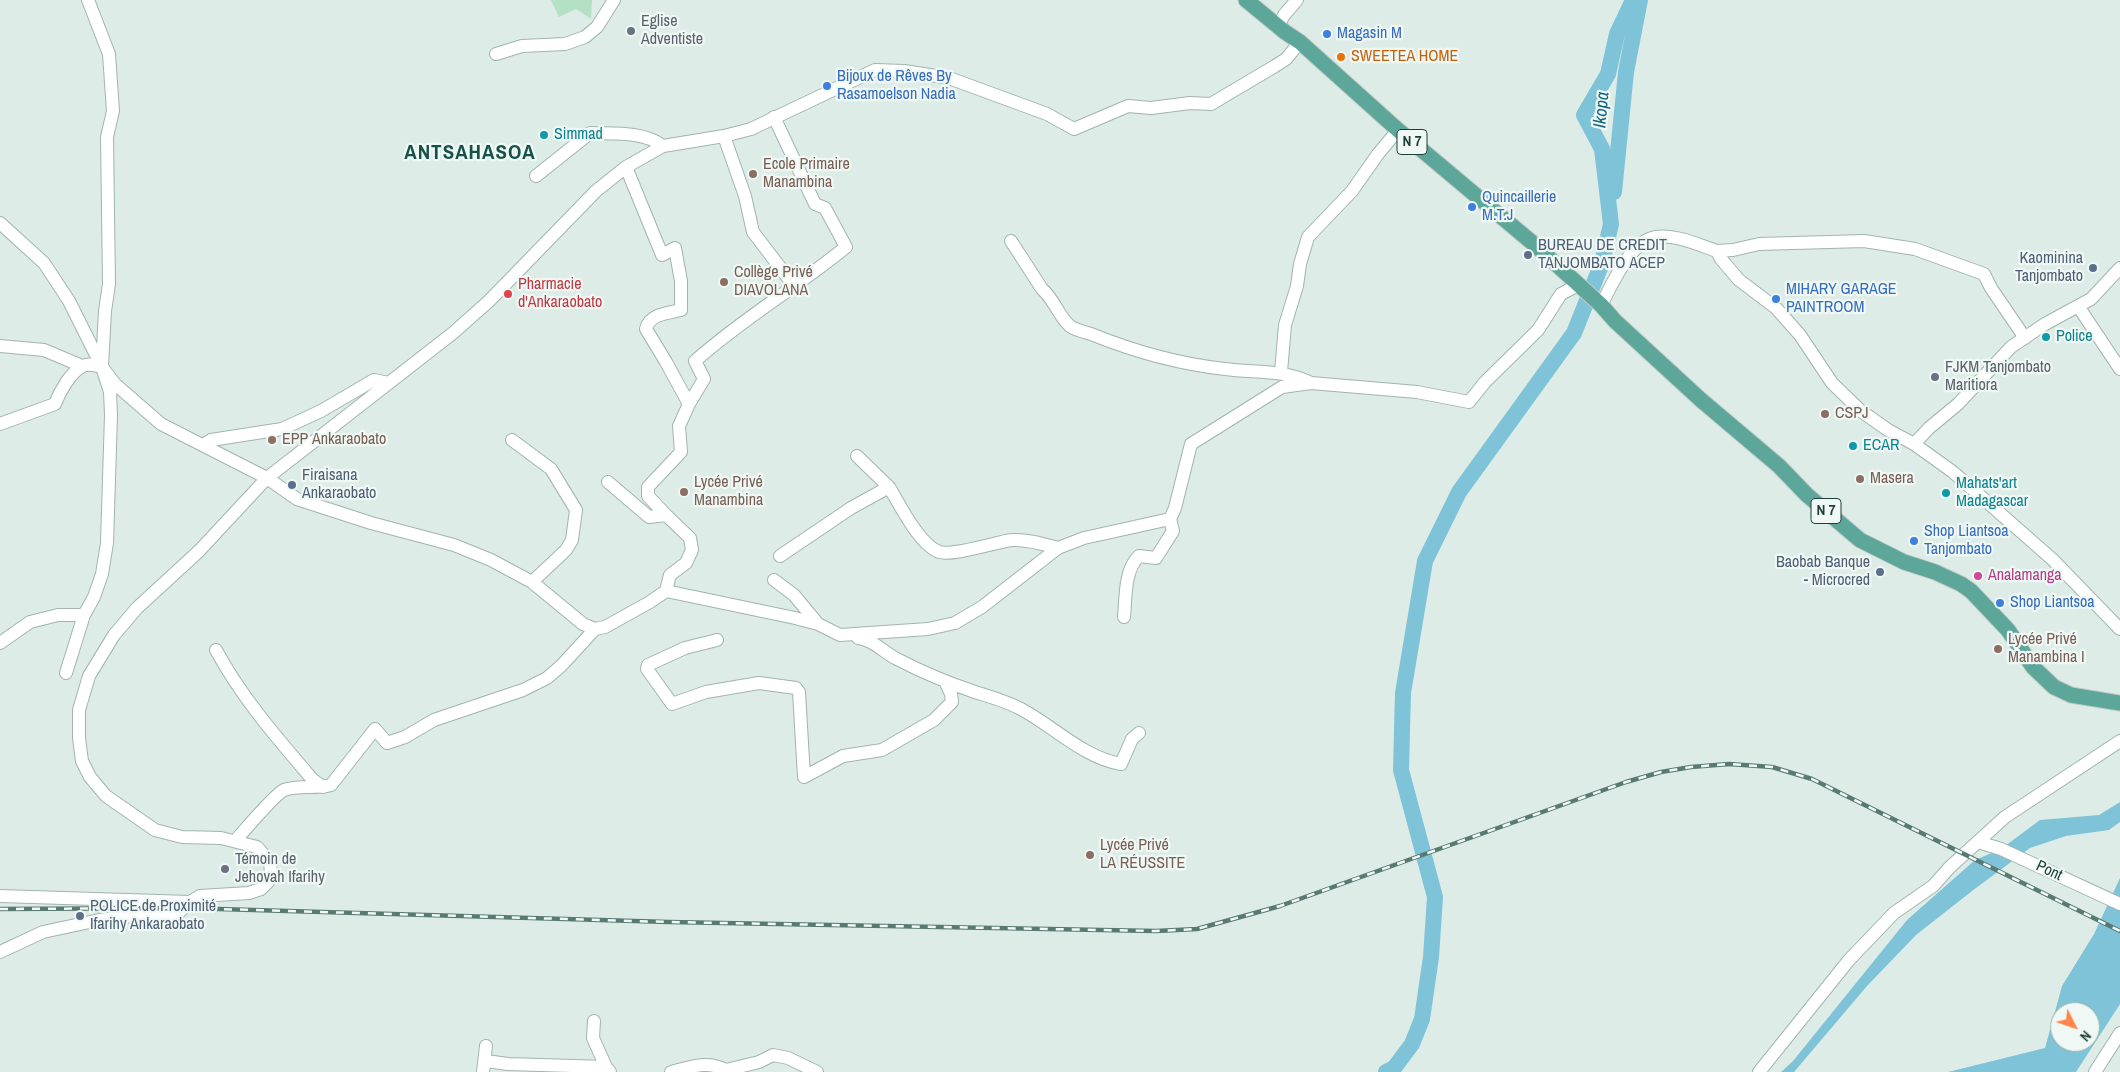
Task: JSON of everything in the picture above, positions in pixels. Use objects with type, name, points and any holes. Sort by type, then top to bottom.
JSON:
[{"type":"main road","name":"N 7","points":[[1246,0],[1300,42],[1398,130],[1535,245],[1701,400],[1860,540],[1904,562],[1935,572],[1961,584],[1971,591],[2008,630],[2029,663],[2054,687],[2071,695],[2120,703]]},
{"type":"street","points":[[88,0],[109,54],[113,111],[107,137],[110,284],[102,367]]},
{"type":"street","points":[[496,54],[522,46],[565,44],[585,37],[596,27],[614,0]]},
{"type":"street","points":[[1278,26],[1297,0]]},
{"type":"street","points":[[0,952],[44,932],[99,920],[178,913],[200,896],[249,893],[260,889],[268,882],[271,874],[270,862],[257,846],[235,841],[182,837],[155,830],[106,796],[90,777],[82,761],[79,738],[79,710],[89,676],[114,635],[137,608],[199,552],[266,478],[454,333],[490,301],[596,191],[626,167],[664,146],[724,136],[751,129],[875,70],[904,71],[949,78],[1047,114],[1074,129],[1128,106],[1151,108],[1190,103],[1210,104],[1286,59],[1300,42]]},
{"type":"street","points":[[666,591],[670,575],[686,563],[692,550],[690,538],[648,496],[648,487],[681,452],[679,426],[689,404],[704,379],[695,361],[733,330],[795,287],[846,247],[825,208],[815,204],[774,118]]},
{"type":"street","points":[[1281,372],[1285,325],[1297,286],[1300,264],[1308,237],[1352,191],[1378,154],[1398,130]]},
{"type":"street","points":[[536,176],[590,133],[645,136],[654,139],[664,146]]},
{"type":"street","points":[[724,136],[745,196],[754,232],[795,287]]},
{"type":"street","points":[[626,167],[662,255],[675,248],[681,281],[681,310],[653,317],[647,323],[646,329],[689,404]]},
{"type":"street","points":[[0,223],[44,263],[69,301],[102,367],[110,392],[112,415],[108,543],[102,574],[94,597],[84,615],[66,673]]},
{"type":"street","points":[[1601,305],[1618,269],[1642,244],[1655,237],[1682,240],[1717,250],[1733,250],[1759,244],[1864,241],[1915,249],[1984,274],[1991,288],[2026,338]]},
{"type":"street","points":[[1011,241],[1042,289],[1048,294],[1070,326],[1114,343],[1163,357],[1224,369],[1281,372],[1297,376],[1311,383]]},
{"type":"street","points":[[1717,250],[1721,259],[1739,280],[1776,308],[1800,335],[1832,383],[1861,411],[1954,472],[1997,508],[2052,559],[2120,629]]},
{"type":"street","points":[[1914,444],[1929,428],[1958,404],[2011,347],[2045,324],[2091,299],[2120,268]]},
{"type":"street","points":[[1124,618],[1128,579],[1133,561],[1139,556],[1156,558],[1173,531],[1170,519],[1175,508],[1191,444],[1282,388],[1311,383],[1416,392],[1469,402],[1485,382],[1538,330],[1560,294],[1584,290]]},
{"type":"street","points":[[2078,306],[2120,369]]},
{"type":"street","points":[[0,346],[44,350],[82,366],[92,364],[102,367],[115,384],[161,424],[266,478],[297,499],[371,523],[454,545],[491,560],[532,582],[583,624],[595,629]]},
{"type":"street","points":[[0,424],[55,404],[61,390],[82,366]]},
{"type":"street","points":[[203,445],[211,440],[282,429],[322,411],[374,380],[389,383]]},
{"type":"street","points":[[512,440],[551,469],[576,510],[572,540],[566,550],[532,582]]},
{"type":"street","points":[[857,456],[889,487],[925,542],[938,552],[954,554],[971,548],[1014,540],[1036,542],[1058,548]]},
{"type":"street","points":[[608,482],[649,518],[666,515]]},
{"type":"street","points":[[780,556],[851,508],[889,487]]},
{"type":"street","points":[[840,635],[928,629],[955,623],[982,607],[1058,548],[1084,538],[1170,519]]},
{"type":"street","points":[[774,580],[794,595],[818,624]]},
{"type":"street","points":[[235,841],[282,791],[313,785],[323,787],[330,784],[341,773],[375,729],[387,742],[405,737],[434,720],[522,690],[548,678],[595,629],[627,614],[666,591],[818,624],[840,635],[866,639],[896,658],[945,682],[1001,699],[1022,709],[1092,754],[1113,762],[1121,764],[1132,739],[1139,733]]},
{"type":"street","points":[[0,643],[30,622],[58,615],[84,615]]},
{"type":"street","points":[[717,640],[685,648],[648,665],[647,669],[672,704],[706,692],[759,683],[796,688],[799,692],[804,777],[843,756],[882,750],[934,720],[952,702],[951,694],[945,682]]},
{"type":"street","points":[[216,650],[233,681],[259,716],[312,780],[323,787]]},
{"type":"street","points":[[1759,1072],[1849,960],[1894,913],[1932,886],[2005,817],[2120,741]]},
{"type":"street","name":"Pont","points":[[1978,842],[2001,849],[2120,904]]},
{"type":"street","points":[[0,896],[190,902]]},
{"type":"street","points":[[486,1046],[484,1066],[508,1064],[608,1070],[593,1038],[594,1020]]},
{"type":"street","points":[[2095,1072],[2120,1033]]},
{"type":"street","points":[[671,1072],[699,1065],[715,1064],[726,1070],[759,1062],[773,1055],[788,1058],[817,1072]]},
{"type":"green space","points":[[551,0],[592,0],[591,19],[576,9],[559,17]]},
{"type":"water","points":[[2120,802],[2120,822],[2109,830],[2066,836],[2030,848],[1916,935],[1867,986],[1794,1072],[1781,1072],[1793,1061],[1907,920],[1975,860],[2001,849],[2040,820],[2099,815]]},
{"type":"water","points":[[2120,878],[2120,1004],[2100,1035],[2100,1002],[2058,1002],[2062,986],[2094,934]]},
{"type":"water","points":[[2050,1030],[2050,1052],[2089,1052],[2076,1072],[1948,1072],[2045,1048]]},
{"type":"waterway","points":[[1386,1072],[1394,1068],[1412,1044],[1422,1019],[1431,957],[1435,897],[1401,770],[1403,693],[1425,561],[1459,492],[1574,333],[1602,263],[1611,224],[1602,149],[1584,115],[1608,74],[1617,34],[1633,0]]},
{"type":"waterway","name":"Ikopa","points":[[1614,192],[1626,72],[1640,0]]},
{"type":"railway","points":[[0,909],[184,908],[669,922],[1156,931],[1197,929],[1280,906],[1626,782],[1661,772],[1729,764],[1772,767],[1812,779],[2120,931]]},
{"type":"place","name":"Eglise Adventiste","points":[[631,31]]},
{"type":"place","name":"Magasin M","points":[[1327,34]]},
{"type":"place","name":"SWEETEA HOME","points":[[1341,57]]},
{"type":"place","name":"Bijoux de Rêves By Rasamoelson Nadia","points":[[827,86]]},
{"type":"place","name":"Simmad","points":[[544,135]]},
{"type":"place","name":"Ecole Primaire Manambina","points":[[753,174]]},
{"type":"place","name":"Quincaillerie M.T.J","points":[[1472,207]]},
{"type":"place","name":"BUREAU DE CREDIT TANJOMBATO ACEP","points":[[1528,255]]},
{"type":"place","name":"Kaominina Tanjombato","points":[[2093,268]]},
{"type":"place","name":"Collège Privé DIAVOLANA","points":[[724,282]]},
{"type":"place","name":"Pharmacie d'Ankaraobato","points":[[508,294]]},
{"type":"place","name":"MIHARY GARAGE PAINTROOM","points":[[1776,299]]},
{"type":"place","name":"Police","points":[[2046,337]]},
{"type":"place","name":"FJKM Tanjombato Maritiora","points":[[1935,377]]},
{"type":"place","name":"CSPJ","points":[[1825,414]]},
{"type":"place","name":"EPP Ankaraobato","points":[[272,440]]},
{"type":"place","name":"ECAR","points":[[1853,446]]},
{"type":"place","name":"Masera","points":[[1860,479]]},
{"type":"place","name":"Firaisana Ankaraobato","points":[[292,485]]},
{"type":"place","name":"Lycée Privé Manambina","points":[[684,492]]},
{"type":"place","name":"Mahats'art Madagascar","points":[[1946,493]]},
{"type":"place","name":"Shop Liantsoa Tanjombato","points":[[1914,541]]},
{"type":"place","name":"Baobab Banque - Microcred","points":[[1880,572]]},
{"type":"place","name":"Analamanga","points":[[1978,576]]},
{"type":"place","name":"Shop Liantsoa","points":[[2000,603]]},
{"type":"place","name":"Lycée Privé Manambina I","points":[[1998,649]]},
{"type":"place","name":"Lycée Privé LA RÉUSSITE","points":[[1090,855]]},
{"type":"place","name":"Témoin de Jehovah Ifarihy","points":[[225,869]]},
{"type":"place","name":"POLICE de Proximité Ifarihy Ankaraobato","points":[[80,916]]},
{"type":"district","name":"ANTSAHASOA","points":[[470,153]]}]
